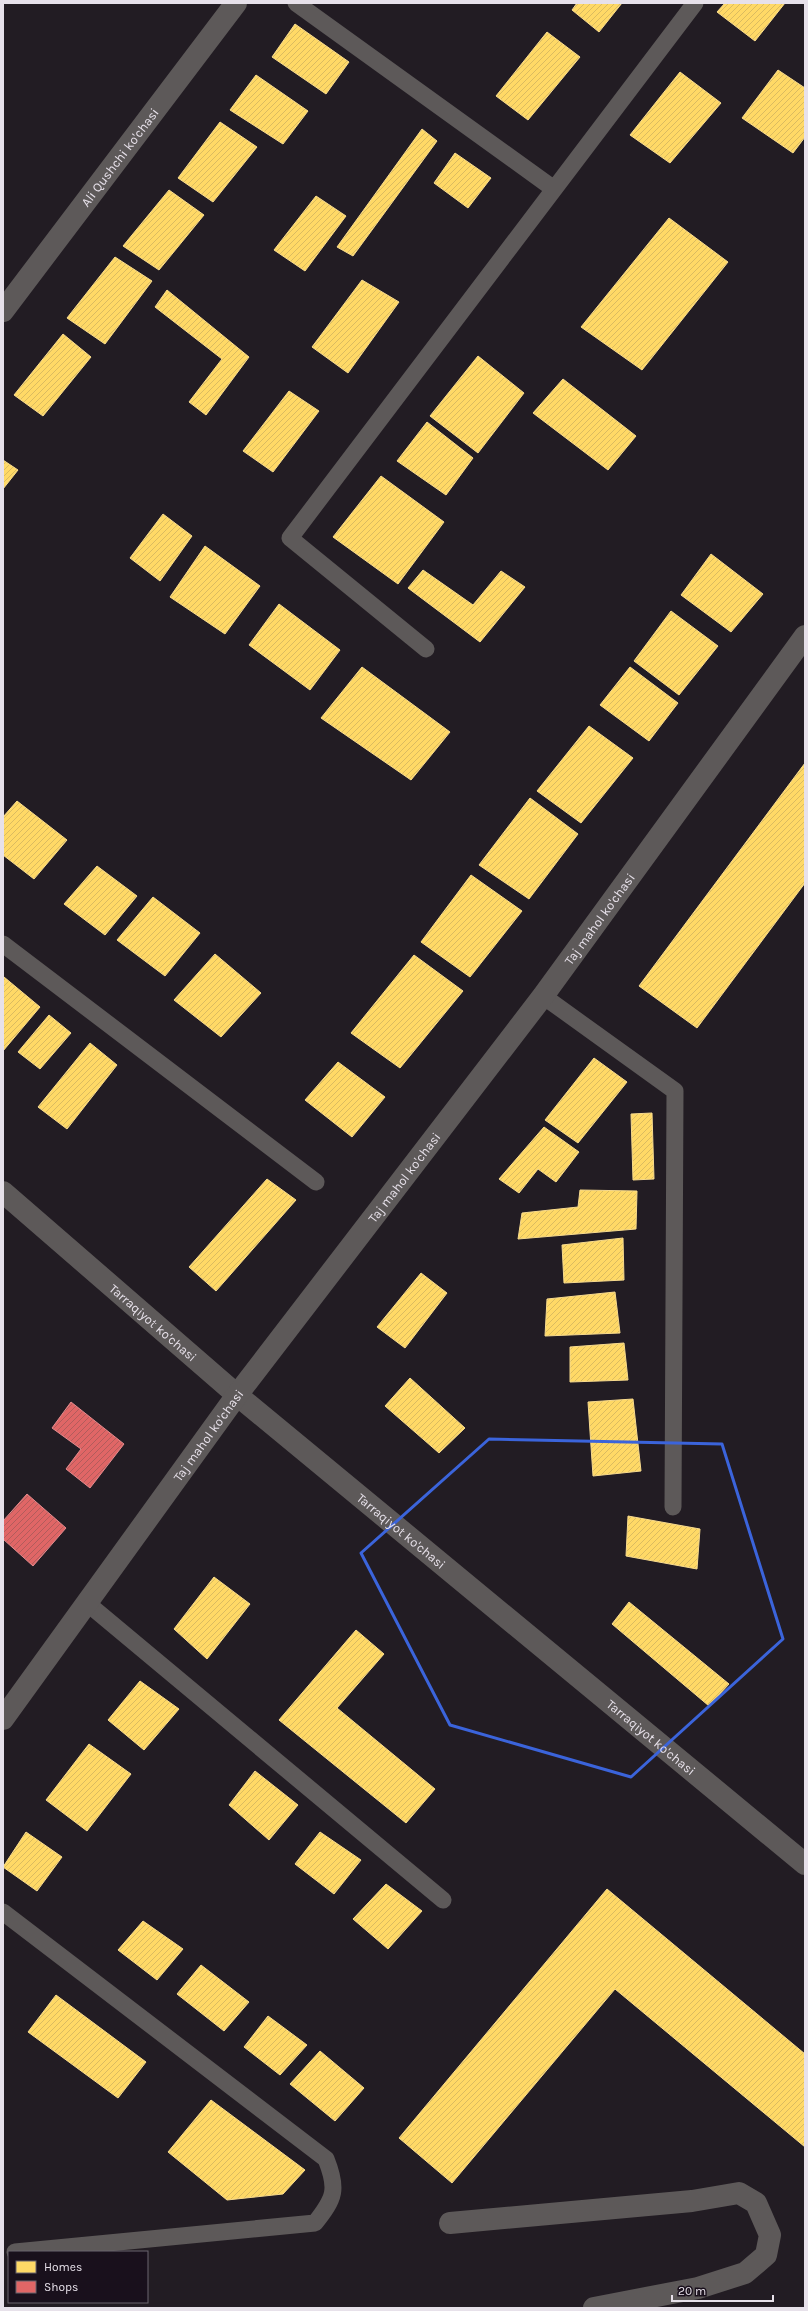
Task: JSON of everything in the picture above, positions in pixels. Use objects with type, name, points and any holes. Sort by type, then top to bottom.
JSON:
[{"type":"street","name":"Ali Qushchi ko'chasi","points":[[3,311],[236,3]]},
{"type":"street","name":"Taj mahol ko'chasi","points":[[3,1719],[237,1395],[543,996],[805,636]]},
{"type":"street","name":"Tarraqiyot ko'chasi","points":[[3,1192],[237,1395],[805,1864]]},
{"type":"street","points":[[450,2223],[692,2200],[739,2193],[756,2203],[770,2236],[766,2255],[745,2273],[698,2288],[594,2308]]},
{"type":"lane","points":[[296,3],[554,189]]},
{"type":"lane","points":[[426,649],[290,538],[695,3]]},
{"type":"lane","points":[[3,944],[316,1182]]},
{"type":"lane","points":[[543,996],[675,1091],[673,1507]]},
{"type":"lane","points":[[86,1603],[443,1900]]},
{"type":"lane","points":[[3,1912],[326,2159],[334,2180],[330,2205],[315,2223],[90,2243],[23,2251]]},
{"type":"highlighted area","points":[[489,1439],[722,1444],[783,1639],[631,1777],[450,1725],[361,1553]]},
{"type":"building: Homes","points":[[577,3],[622,3],[599,32],[572,10]]},
{"type":"building: Homes","points":[[725,3],[785,3],[755,41],[717,12]]},
{"type":"building: Homes","points":[[295,24],[349,62],[326,94],[272,57]]},
{"type":"building: Homes","points":[[547,32],[580,57],[528,120],[496,96]]},
{"type":"building: Homes","points":[[778,70],[805,88],[805,137],[793,153],[742,118]]},
{"type":"building: Homes","points":[[680,72],[721,103],[670,163],[630,135]]},
{"type":"building: Homes","points":[[256,75],[308,111],[283,144],[230,110]]},
{"type":"building: Homes","points":[[220,122],[257,147],[213,202],[178,178]]},
{"type":"building: Homes","points":[[422,129],[437,141],[353,256],[337,247]]},
{"type":"building: Homes","points":[[455,153],[491,178],[468,208],[434,183]]},
{"type":"building: Homes","points":[[169,190],[204,215],[159,270],[123,246]]},
{"type":"building: Homes","points":[[316,196],[346,216],[305,271],[274,250]]},
{"type":"building: Homes","points":[[669,218],[728,262],[642,370],[581,327]]},
{"type":"building: Homes","points":[[115,257],[152,281],[105,344],[67,318]]},
{"type":"building: Homes","points":[[362,280],[399,302],[348,373],[312,347]]},
{"type":"building: Homes","points":[[167,290],[249,357],[206,415],[189,402],[222,359],[155,307]]},
{"type":"building: Homes","points":[[63,334],[91,357],[43,416],[14,395]]},
{"type":"building: Homes","points":[[478,356],[524,393],[478,453],[430,416]]},
{"type":"building: Homes","points":[[563,379],[636,436],[608,470],[533,413]]},
{"type":"building: Homes","points":[[289,391],[319,411],[273,472],[243,451]]},
{"type":"building: Homes","points":[[427,422],[473,458],[446,495],[397,461]]},
{"type":"building: Homes","points":[[3,460],[18,470],[3,489]]},
{"type":"building: Homes","points":[[381,476],[444,522],[398,584],[333,537]]},
{"type":"building: Homes","points":[[163,514],[192,536],[160,581],[130,558]]},
{"type":"building: Homes","points":[[205,546],[260,586],[225,634],[170,597]]},
{"type":"building: Homes","points":[[711,554],[763,594],[731,632],[681,595]]},
{"type":"building: Homes","points":[[423,570],[473,605],[501,571],[525,587],[480,642],[408,588]]},
{"type":"building: Homes","points":[[279,604],[340,650],[310,690],[249,645]]},
{"type":"building: Homes","points":[[671,611],[718,646],[679,695],[634,661]]},
{"type":"building: Homes","points":[[362,667],[450,732],[411,780],[321,718]]},
{"type":"building: Homes","points":[[630,667],[678,703],[649,741],[600,705]]},
{"type":"building: Homes","points":[[589,726],[633,758],[581,823],[537,791]]},
{"type":"building: Homes","points":[[805,763],[805,883],[697,1028],[639,986]]},
{"type":"building: Homes","points":[[530,798],[578,834],[529,899],[479,865]]},
{"type":"building: Homes","points":[[17,801],[67,840],[34,879],[3,855],[3,817]]},
{"type":"building: Homes","points":[[97,866],[137,896],[105,935],[64,904]]},
{"type":"building: Homes","points":[[471,875],[522,911],[470,977],[421,942]]},
{"type":"building: Homes","points":[[153,897],[200,933],[165,976],[117,940]]},
{"type":"building: Homes","points":[[215,954],[261,993],[221,1037],[174,1000]]},
{"type":"building: Homes","points":[[414,955],[463,991],[400,1068],[351,1033]]},
{"type":"building: Homes","points":[[4,977],[40,1007],[3,1051],[3,979]]},
{"type":"building: Homes","points":[[49,1015],[71,1033],[40,1069],[18,1052]]},
{"type":"building: Homes","points":[[90,1043],[117,1065],[67,1129],[38,1107]]},
{"type":"building: Homes","points":[[594,1058],[627,1082],[578,1143],[545,1120]]},
{"type":"building: Homes","points":[[338,1062],[385,1097],[352,1137],[305,1100]]},
{"type":"building: Homes","points":[[652,1113],[654,1179],[633,1180],[631,1114]]},
{"type":"building: Homes","points":[[544,1127],[579,1152],[556,1182],[538,1169],[519,1193],[499,1179]]},
{"type":"building: Homes","points":[[267,1179],[296,1200],[216,1291],[189,1267]]},
{"type":"building: Homes","points":[[580,1190],[637,1191],[636,1229],[518,1239],[522,1213],[578,1207]]},
{"type":"building: Homes","points":[[623,1238],[624,1280],[564,1283],[562,1245]]},
{"type":"building: Homes","points":[[421,1273],[447,1293],[405,1348],[377,1327]]},
{"type":"building: Homes","points":[[615,1292],[620,1333],[545,1336],[547,1299]]},
{"type":"building: Homes","points":[[624,1343],[628,1380],[570,1382],[570,1347]]},
{"type":"building: Homes","points":[[410,1378],[465,1428],[439,1453],[385,1406]]},
{"type":"building: Homes","points":[[633,1399],[641,1471],[593,1476],[588,1402]]},
{"type":"building: Homes","points":[[628,1516],[700,1529],[697,1569],[626,1556]]},
{"type":"building: Homes","points":[[214,1577],[250,1604],[207,1659],[174,1629]]},
{"type":"building: Homes","points":[[629,1602],[729,1684],[709,1706],[612,1624]]},
{"type":"building: Homes","points":[[356,1630],[384,1654],[337,1708],[435,1789],[406,1823],[279,1720]]},
{"type":"building: Homes","points":[[140,1681],[179,1709],[144,1750],[108,1720]]},
{"type":"building: Homes","points":[[89,1744],[131,1774],[87,1831],[46,1800]]},
{"type":"building: Homes","points":[[255,1771],[298,1805],[269,1840],[229,1805]]},
{"type":"building: Homes","points":[[26,1832],[62,1857],[37,1891],[3,1867]]},
{"type":"building: Homes","points":[[320,1832],[361,1860],[334,1894],[295,1864]]},
{"type":"building: Homes","points":[[386,1884],[422,1911],[388,1949],[353,1919]]},
{"type":"building: Homes","points":[[607,1889],[805,2054],[805,2147],[615,1989],[452,2183],[399,2138]]},
{"type":"building: Homes","points":[[143,1921],[183,1949],[157,1980],[118,1950]]},
{"type":"building: Homes","points":[[201,1965],[249,2002],[224,2031],[177,1994]]},
{"type":"building: Homes","points":[[56,1995],[146,2062],[118,2098],[28,2032]]},
{"type":"building: Homes","points":[[268,2016],[307,2045],[280,2075],[244,2047]]},
{"type":"building: Homes","points":[[320,2051],[364,2088],[335,2121],[290,2084]]},
{"type":"building: Homes","points":[[211,2100],[305,2170],[283,2194],[227,2200],[168,2152]]},
{"type":"building: Shops","points":[[71,1402],[124,1444],[90,1488],[66,1469],[81,1449],[52,1428]]},
{"type":"building: Shops","points":[[27,1494],[66,1528],[33,1566],[3,1539],[3,1521]]}]
